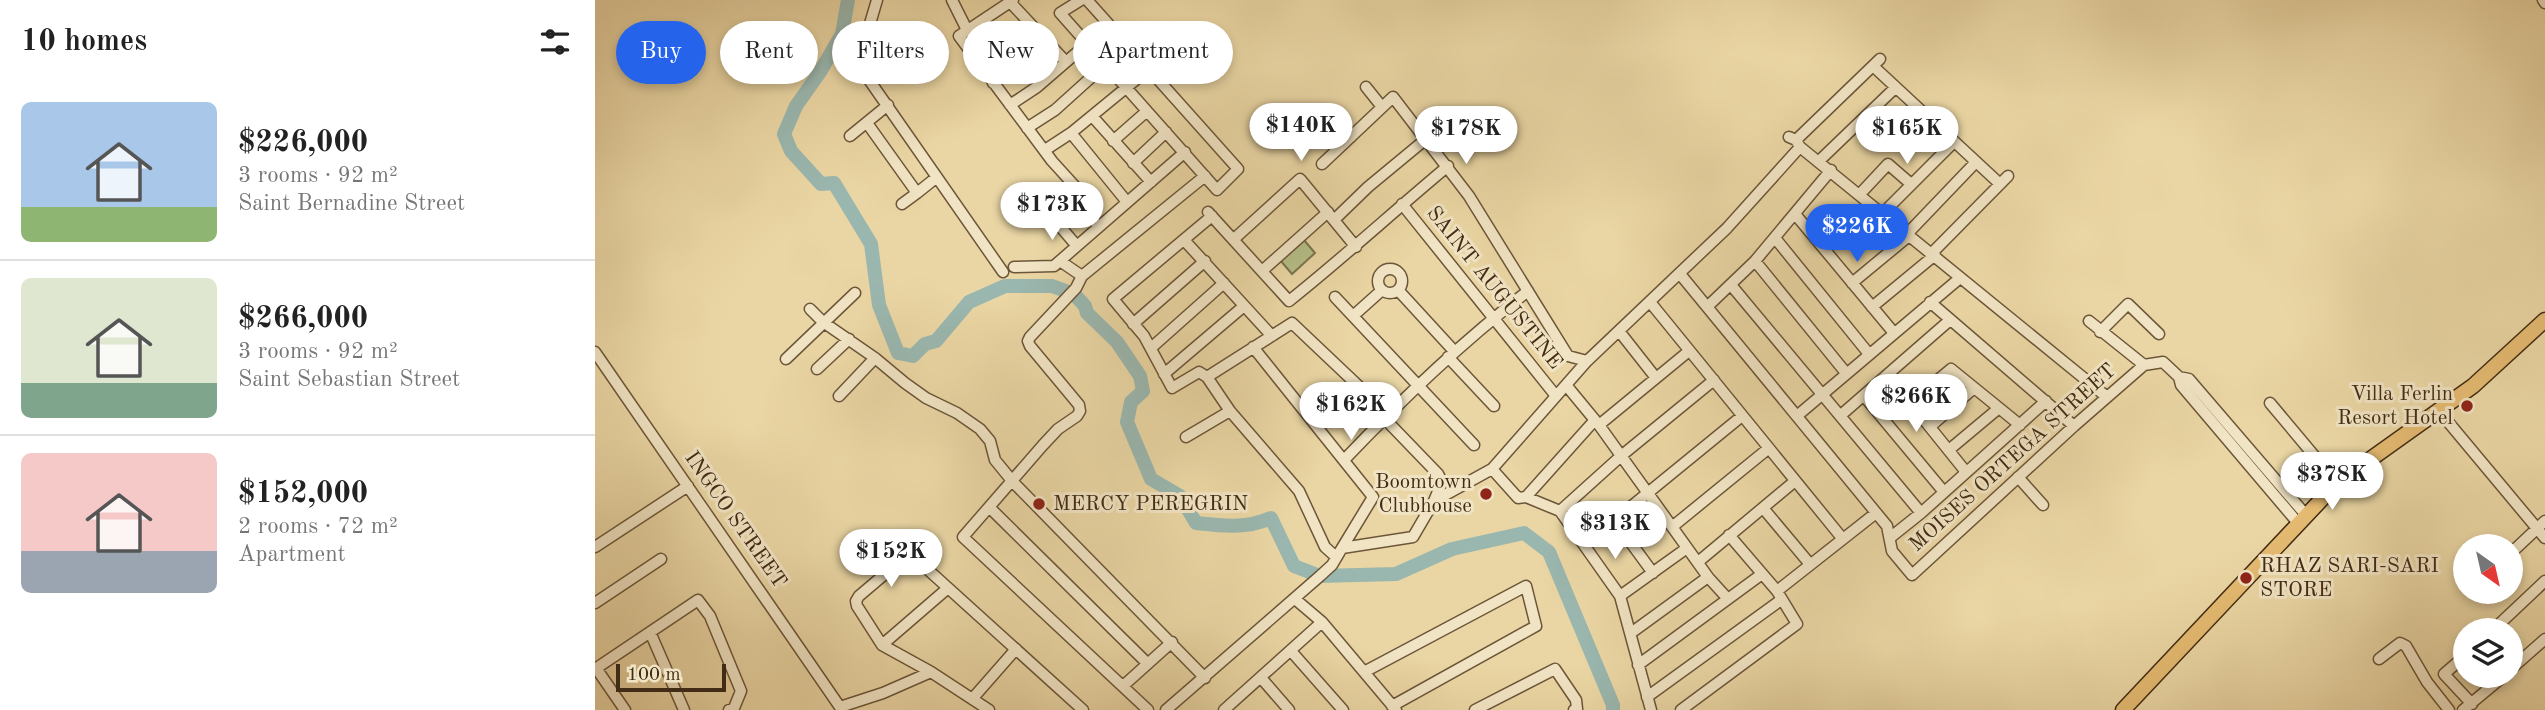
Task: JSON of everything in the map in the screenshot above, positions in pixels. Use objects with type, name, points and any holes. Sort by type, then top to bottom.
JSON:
[{"type":"main road","points":[[2123,710],[2337,483],[2473,386],[2545,320]]},
{"type":"street","points":[[877,0],[858,64],[1003,272]]},
{"type":"street","points":[[1073,27],[1060,13],[1063,5],[1081,0]]},
{"type":"street","points":[[1087,0],[1106,21]]},
{"type":"street","points":[[955,1],[963,21]]},
{"type":"street","points":[[981,21],[1011,1],[1027,21]]},
{"type":"street","points":[[1059,55],[1066,62]]},
{"type":"street","points":[[1010,105],[1037,88],[1073,56]]},
{"type":"street","points":[[1434,501],[1492,470],[1587,361],[1727,228],[1795,141],[1876,63],[1895,88],[1954,142],[1976,162],[2004,180],[1933,254],[1872,307]]},
{"type":"street","points":[[994,84],[1052,161],[1082,194],[1053,218],[1076,245]]},
{"type":"street","points":[[1027,128],[1055,110],[1084,84]]},
{"type":"street","points":[[1124,84],[1217,190],[1238,169],[1162,84]]},
{"type":"street","points":[[1045,150],[1071,133],[1131,84]]},
{"type":"street","points":[[1366,87],[1382,107]]},
{"type":"street","points":[[1819,161],[1895,88]]},
{"type":"street","points":[[1322,164],[1393,97],[1448,166],[1568,356],[1587,361]]},
{"type":"street","points":[[850,136],[888,105]]},
{"type":"street","points":[[1113,141],[1147,111]]},
{"type":"street","points":[[1092,116],[1150,182]]},
{"type":"street","points":[[1335,116],[1351,136]]},
{"type":"street","points":[[867,123],[917,193]]},
{"type":"street","points":[[1133,163],[1166,132]]},
{"type":"street","points":[[1071,133],[1127,202]]},
{"type":"street","points":[[1262,271],[1426,139]]},
{"type":"street","points":[[1795,141],[2107,397]]},
{"type":"street","points":[[1884,213],[1954,142]]},
{"type":"street","points":[[1014,267],[1054,266],[1185,152]]},
{"type":"street","points":[[1852,283],[1909,234],[1976,162]]},
{"type":"street","points":[[1860,194],[1888,164],[1910,184]]},
{"type":"street","points":[[1207,377],[1291,323],[1386,416],[1439,474],[1442,482],[1413,537],[1339,552],[1325,547],[1299,491],[1230,411],[1207,377],[1199,372],[1172,388],[1151,348],[1113,299],[1184,240],[1210,214],[1289,301],[1356,247],[1448,166]]},
{"type":"street","points":[[1708,306],[1755,261],[1831,170]]},
{"type":"street","points":[[1149,710],[963,537],[1043,445],[1080,411],[1079,405],[1028,341],[1076,288],[1081,276],[1205,176]]},
{"type":"street","points":[[902,204],[937,177]]},
{"type":"street","points":[[1234,239],[1300,179],[1356,247]]},
{"type":"street","points":[[1076,199],[1099,227]]},
{"type":"street","name":"SAINT AUGUSTINE","points":[[1402,204],[1556,396]]},
{"type":"street","points":[[1795,214],[1894,333]]},
{"type":"street","points":[[1775,238],[1869,354]]},
{"type":"street","points":[[1184,240],[1272,336]]},
{"type":"street","points":[[1061,261],[1081,276]]},
{"type":"street","points":[[1133,324],[1205,261]]},
{"type":"street","points":[[1755,261],[1846,373]]},
{"type":"street","points":[[1391,269],[1399,273],[1402,282],[1398,290],[1390,293],[1382,290],[1379,285],[1380,276],[1391,269]]},
{"type":"street","name":"MOISES ORTEGA STREET","points":[[1681,274],[1888,526],[1892,551],[1913,575],[2144,365],[2163,362],[2302,518]]},
{"type":"street","points":[[1798,415],[1960,278]]},
{"type":"street","points":[[1151,348],[1224,283]]},
{"type":"street","points":[[1731,285],[1921,513]]},
{"type":"street","points":[[1353,316],[1382,290]]},
{"type":"street","points":[[1398,290],[1494,406]]},
{"type":"street","points":[[1345,459],[1418,384],[1493,317],[1528,290]]},
{"type":"street","points":[[786,359],[855,293]]},
{"type":"street","points":[[1335,297],[1475,445]]},
{"type":"street","points":[[1650,302],[1842,538]]},
{"type":"street","points":[[1930,302],[2074,426]]},
{"type":"street","points":[[2101,332],[2128,304],[2159,334]]},
{"type":"street","points":[[1164,374],[1244,306]]},
{"type":"street","points":[[810,309],[823,322],[926,398],[957,413],[980,429],[990,441],[995,460],[1013,482],[1205,678]]},
{"type":"street","points":[[1841,415],[1950,320]]},
{"type":"street","points":[[2089,321],[2144,365]]},
{"type":"street","points":[[1619,331],[1656,378]]},
{"type":"street","points":[[817,369],[849,339]]},
{"type":"street","points":[[1166,710],[1332,565],[1373,497],[1254,347]]},
{"type":"street","points":[[1526,497],[1597,423],[1689,351]]},
{"type":"street","name":"INGCO STREET","points":[[595,352],[841,708]]},
{"type":"street","points":[[839,397],[875,358]]},
{"type":"street","points":[[1911,402],[1951,369],[2020,425]]},
{"type":"street","points":[[1888,375],[1966,472]]},
{"type":"street","points":[[1560,511],[1621,456],[1714,380]]},
{"type":"street","points":[[1566,385],[1597,423],[1708,577],[1728,599]]},
{"type":"street","points":[[1931,426],[1974,388]]},
{"type":"street","points":[[1864,396],[1944,492]]},
{"type":"street","points":[[1891,537],[2046,401]]},
{"type":"street","points":[[2270,402],[2337,483]]},
{"type":"street","points":[[1950,449],[1999,408]]},
{"type":"street","points":[[1186,437],[1230,411]]},
{"type":"street","points":[[2439,411],[2541,524],[2545,538]]},
{"type":"street","points":[[1584,545],[1742,416]]},
{"type":"street","points":[[1672,527],[1769,449]]},
{"type":"street","points":[[1492,470],[1518,498],[1526,497],[1560,511],[1621,596],[1651,710]]},
{"type":"street","points":[[2018,477],[2043,505]]},
{"type":"street","points":[[1698,562],[1795,481]]},
{"type":"street","points":[[595,547],[688,486]]},
{"type":"street","points":[[989,507],[1147,663]]},
{"type":"street","points":[[1763,508],[1809,563]]},
{"type":"street","points":[[1647,697],[1779,595],[1809,563],[1875,513]]},
{"type":"street","points":[[1615,521],[1653,573]]},
{"type":"street","points":[[2523,541],[2541,524]]},
{"type":"street","points":[[1681,710],[1797,624],[1779,595],[1729,535]]},
{"type":"street","points":[[1621,596],[1687,548]]},
{"type":"street","points":[[989,710],[883,645],[857,606],[859,596],[905,557],[910,555],[1083,710]]},
{"type":"street","points":[[595,603],[661,559]]},
{"type":"street","points":[[1638,665],[1762,574]]},
{"type":"street","points":[[1631,633],[1708,577]]},
{"type":"street","points":[[2506,618],[2545,581]]},
{"type":"street","points":[[1295,599],[1322,622],[1394,708],[1536,626],[1526,586],[1364,672]]},
{"type":"street","points":[[883,645],[948,588]]},
{"type":"street","points":[[625,710],[596,668],[698,600],[710,616],[741,691],[734,708],[729,710]]},
{"type":"street","points":[[1226,709],[1322,622]]},
{"type":"street","points":[[650,632],[684,710]]},
{"type":"street","points":[[2523,658],[2545,639]]},
{"type":"street","points":[[1123,686],[1172,642]]},
{"type":"street","points":[[2379,659],[2400,643],[2406,646],[2427,682],[2449,710]]},
{"type":"street","points":[[973,698],[1016,649]]},
{"type":"street","points":[[1291,651],[1343,710]]},
{"type":"street","points":[[2453,666],[2444,674],[2453,687]]},
{"type":"street","points":[[1475,710],[1555,669],[1576,700],[1577,709],[1574,710]]},
{"type":"street","points":[[841,708],[931,672]]},
{"type":"street","points":[[1262,678],[1289,710]]},
{"type":"street","points":[[2454,688],[2467,707],[2490,688]]},
{"type":"green space","points":[[1304,240],[1315,253],[1292,274],[1280,260]]},
{"type":"waterway","points":[[848,0],[842,34],[796,106],[784,134],[791,151],[821,184],[834,183],[871,244],[879,305],[898,353],[913,356],[925,344],[936,341],[969,302],[1005,286],[1052,286],[1074,294],[1085,306],[1087,313],[1117,342],[1140,376],[1143,391],[1131,402],[1127,422],[1151,479],[1180,496],[1196,523],[1243,525],[1271,518],[1294,566],[1320,576],[1396,574],[1452,549],[1524,533],[1549,552],[1613,710]]},
{"type":"place","name":"Villa Ferlin Resort Hotel","points":[[2467,406]]},
{"type":"place","name":"Boomtown Clubhouse","points":[[1486,494]]},
{"type":"place","name":"MERCY PEREGRIN","points":[[1039,504]]},
{"type":"place","name":"RHAZ SARI-SARI STORE","points":[[2246,578]]}]
